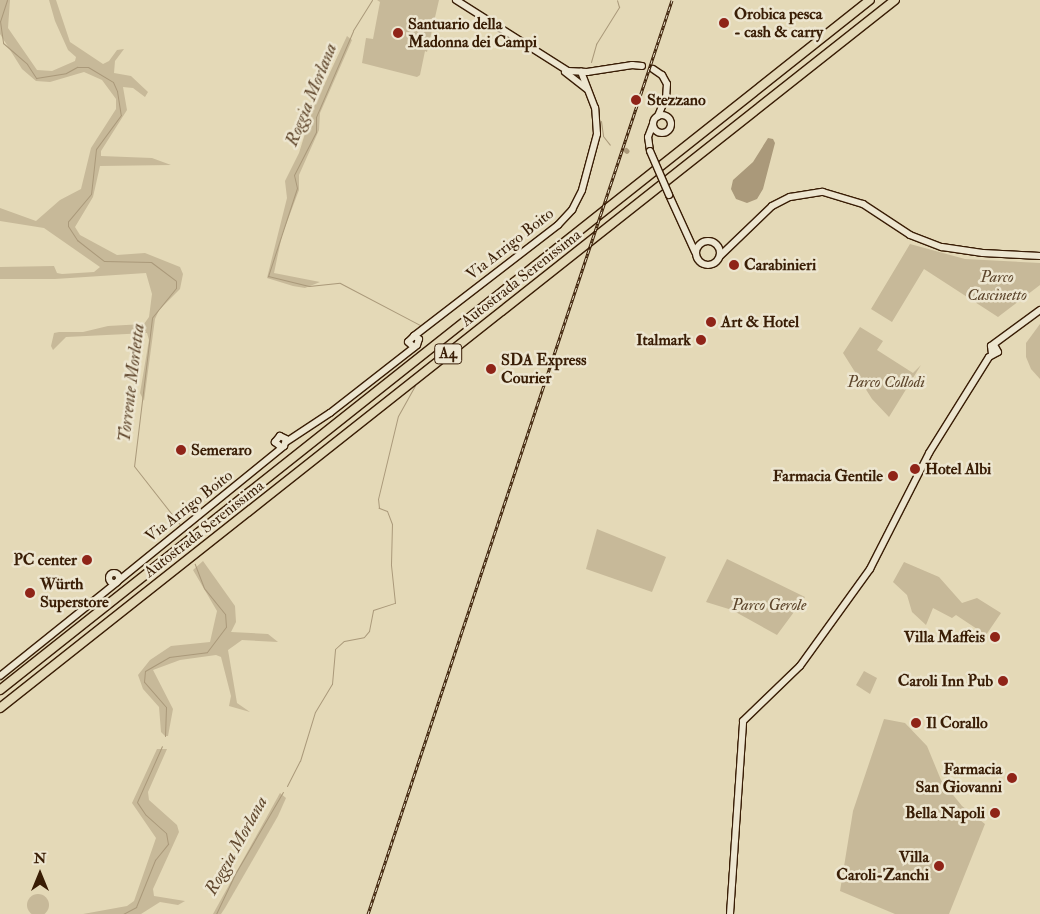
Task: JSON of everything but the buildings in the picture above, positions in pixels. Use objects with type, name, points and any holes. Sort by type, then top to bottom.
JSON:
[{"type":"highway","name":"Autostrada Serenissima","points":[[0,690],[870,0]]},
{"type":"highway","name":"Autostrada Serenissima","points":[[0,708],[895,0]]},
{"type":"street","points":[[456,0],[584,86],[593,71]]},
{"type":"street","points":[[555,66],[581,72],[642,66]]},
{"type":"street","points":[[648,140],[671,127],[671,121],[665,115],[666,81],[653,70]]},
{"type":"street","name":"Via Arrigo Boito","points":[[0,676],[102,591],[266,460],[282,443],[330,413],[393,363],[434,320],[558,225],[572,210],[582,190],[597,134],[595,108],[584,86],[581,72]]},
{"type":"street","points":[[664,103],[653,123],[648,140],[650,151],[696,252],[698,261],[706,265],[714,264],[733,242],[772,206],[790,197],[823,192],[863,204],[910,235],[942,246],[983,253],[1040,256]]},
{"type":"street","points":[[658,116],[665,115]]},
{"type":"street","points":[[653,123],[661,133]]},
{"type":"street","points":[[685,231],[700,244]]},
{"type":"street","points":[[696,252],[700,244],[709,241],[717,245],[733,242]]},
{"type":"street","points":[[717,245],[720,256]]},
{"type":"street","points":[[730,914],[743,721],[800,666],[870,569],[926,458],[992,354],[996,354],[996,347],[1040,310]]},
{"type":"street","points":[[996,347],[1040,314]]},
{"type":"street","name":"Via Arrigo Boito","points":[[102,591],[112,573],[117,579]]},
{"type":"green space","points":[[0,0],[10,0],[8,28],[37,70],[52,71],[75,61],[76,57],[68,50],[55,21],[49,0],[56,0],[70,42],[103,64],[109,61],[117,50],[124,49],[115,61],[114,73],[131,76],[148,92],[145,97],[133,88],[123,87],[127,110],[101,151],[101,156],[152,158],[171,165],[100,166],[93,197],[75,227],[80,235],[117,255],[145,253],[180,267],[183,274],[180,289],[159,310],[155,319],[144,401],[140,393],[149,340],[147,333],[66,337],[53,350],[51,346],[54,333],[83,332],[108,326],[144,324],[149,317],[152,294],[146,273],[55,279],[0,279],[0,267],[54,266],[57,273],[62,274],[94,272],[100,267],[44,228],[0,221],[0,208],[36,221],[60,200],[81,189],[91,148],[116,109],[116,99],[102,80],[84,72],[50,82],[36,81],[22,69],[0,34]]},
{"type":"green space","points":[[377,0],[439,0],[427,52],[425,51],[420,75],[417,77],[362,63],[366,38],[373,39],[380,2]]},
{"type":"green space","points":[[347,36],[352,40],[320,113],[319,130],[299,175],[299,190],[282,235],[274,273],[320,282],[305,288],[293,286],[267,278],[287,198],[285,181],[299,153],[312,111]]},
{"type":"green space","name":"Parco Cascinetto","points":[[910,244],[965,259],[1040,263],[1040,285],[998,317],[924,269],[892,322],[871,309]]},
{"type":"green space","points":[[1040,324],[1040,379],[1031,369],[1026,357],[1026,343]]},
{"type":"green space","name":"Parco Collodi","points":[[860,327],[883,341],[877,350],[913,373],[921,365],[889,417],[872,399],[843,353]]},
{"type":"green space","points":[[597,529],[666,557],[652,592],[586,569]]},
{"type":"green space","name":"Parco Gerole","points":[[727,559],[805,597],[777,635],[732,610],[706,602]]},
{"type":"green space","points":[[203,561],[235,606],[236,622],[231,632],[268,634],[278,642],[242,640],[228,650],[237,703],[250,712],[229,706],[231,696],[221,657],[216,655],[180,660],[153,670],[173,709],[168,736],[165,736],[161,732],[159,707],[143,689],[138,675],[150,660],[171,646],[210,642],[217,611],[193,570]]},
{"type":"green space","points":[[904,562],[939,577],[962,603],[977,598],[1001,613],[986,635],[956,615],[952,618],[933,608],[926,625],[912,612],[907,595],[893,582]]},
{"type":"green space","points":[[864,671],[877,678],[870,694],[856,685]]},
{"type":"green space","points":[[884,719],[905,723],[927,746],[941,780],[962,806],[985,824],[949,914],[895,914],[840,891],[853,811]]},
{"type":"green space","points":[[157,749],[167,749],[148,792],[149,800],[177,825],[179,832],[153,889],[154,896],[185,901],[178,905],[160,902],[141,914],[83,914],[127,906],[134,901],[156,838],[132,803]]},
{"type":"green space","points":[[280,793],[286,798],[278,816],[225,908],[221,914],[213,914]]},
{"type":"green space","points":[[38,894],[46,897],[49,905],[46,913],[38,916],[30,913],[27,905],[30,897]]},
{"type":"shaded area","points":[[768,138],[773,139],[775,143],[763,189],[757,199],[747,203],[736,199],[731,189],[733,180],[753,162]]},
{"type":"waterway","name":"Torrente Morletta","points":[[7,0],[0,21],[3,43],[27,64],[36,78],[66,73],[77,67],[88,67],[113,82],[117,91],[121,115],[96,149],[91,194],[68,221],[68,226],[77,240],[104,261],[151,262],[176,281],[176,288],[152,318],[134,466],[181,526]]},
{"type":"waterway","name":"Roggia Morlana","points":[[372,0],[353,31],[316,117],[316,132],[294,175],[297,188],[268,276],[309,286],[340,283],[420,325]]},
{"type":"waterway","points":[[591,62],[596,44],[619,7],[617,0]]},
{"type":"waterway","name":"Roggia Morlana","points":[[601,121],[603,136],[610,145]]},
{"type":"waterway","name":"Roggia Morlana","points":[[287,786],[300,761],[315,712],[332,684],[335,649],[344,641],[364,637],[369,631],[373,610],[395,603],[391,564],[392,524],[387,511],[379,508],[378,499],[398,416],[415,385]]},
{"type":"waterway","name":"Torrente Morletta","points":[[165,736],[166,707],[144,682],[145,671],[169,657],[207,652],[226,627],[225,614],[204,588],[195,564]]},
{"type":"waterway","name":"Torrente Morletta","points":[[123,914],[136,907],[155,860],[168,844],[166,833],[145,814],[137,802],[162,746]]},
{"type":"waterway","name":"Roggia Morlana","points":[[216,914],[235,874],[283,792]]},
{"type":"railway","points":[[368,914],[672,0]]},
{"type":"place","name":"Orobica pesca - cash & carry","points":[[724,23]]},
{"type":"place","name":"Santuario della Madonna dei Campi","points":[[398,33]]},
{"type":"place","name":"Stezzano","points":[[636,100]]},
{"type":"place","name":"Carabinieri","points":[[734,265]]},
{"type":"place","name":"Art & Hotel","points":[[711,322]]},
{"type":"place","name":"Italmark","points":[[701,340]]},
{"type":"place","name":"SDA Express Courier","points":[[491,369]]},
{"type":"place","name":"Semeraro","points":[[181,450]]},
{"type":"place","name":"Hotel Albi","points":[[915,469]]},
{"type":"place","name":"Farmacia Gentile","points":[[893,476]]},
{"type":"place","name":"PC center","points":[[87,560]]},
{"type":"place","name":"Würth Superstore","points":[[30,593]]},
{"type":"place","name":"Villa Maffeis","points":[[995,637]]},
{"type":"place","name":"Caroli Inn Pub","points":[[1003,681]]},
{"type":"place","name":"Il Corallo","points":[[916,723]]},
{"type":"place","name":"Farmacia San Giovanni","points":[[1012,778]]},
{"type":"place","name":"Bella Napoli","points":[[995,813]]},
{"type":"place","name":"Villa Caroli-Zanchi","points":[[939,866]]}]
